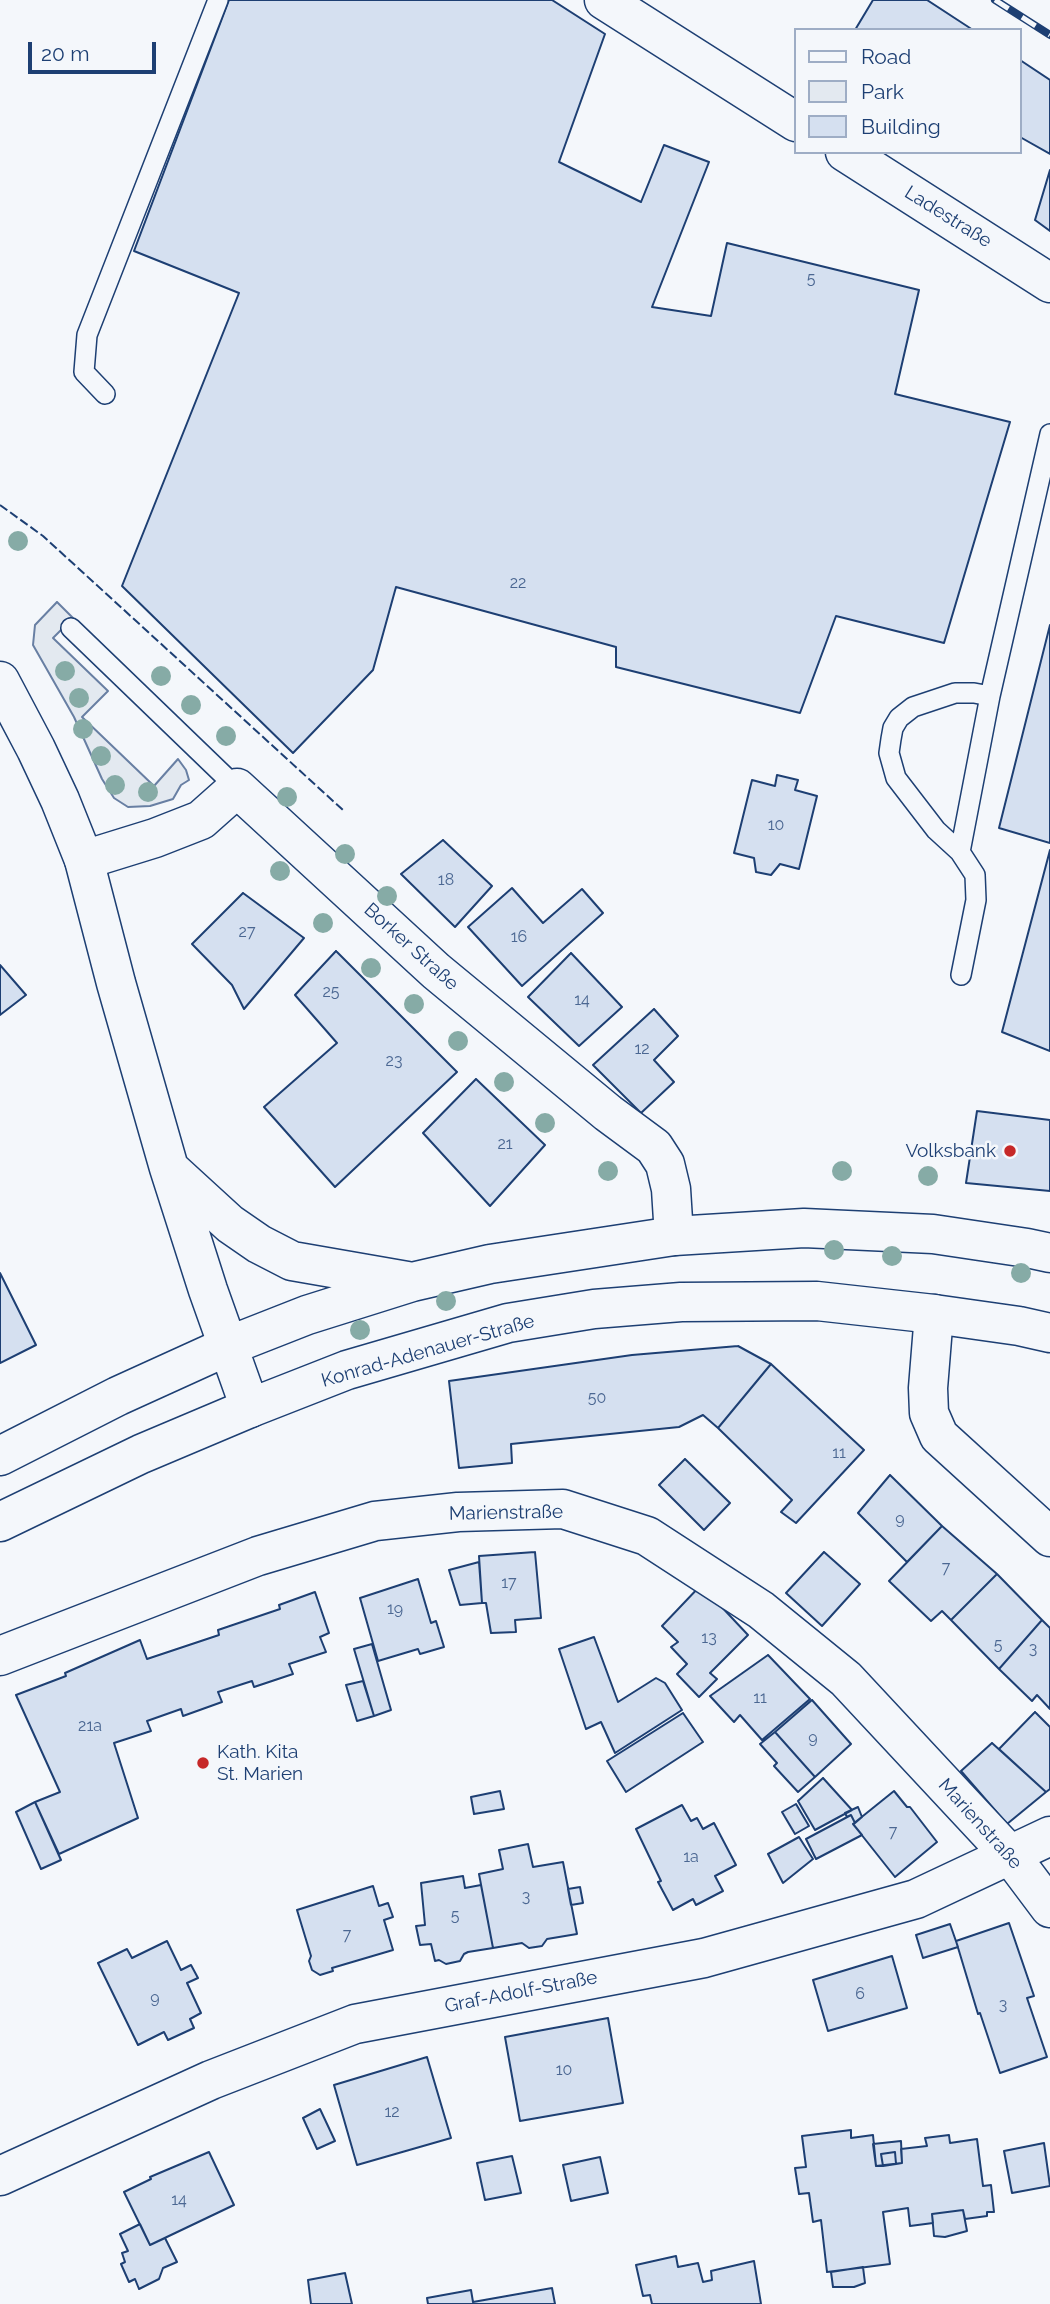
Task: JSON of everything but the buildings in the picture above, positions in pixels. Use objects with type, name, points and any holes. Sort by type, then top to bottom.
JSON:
[{"type":"street","points":[[604,0],[794,121]]},
{"type":"street","name":"Ladestraße","points":[[848,154],[1050,283]]},
{"type":"street","points":[[0,681],[41,759],[84,860],[169,1168],[250,1408]]},
{"type":"street","points":[[84,860],[155,838],[201,820],[237,788]]},
{"type":"street","name":"Borker Straße","points":[[237,788],[436,971],[607,1113],[654,1147],[665,1164],[671,1189],[674,1236]]},
{"type":"street","points":[[169,1168],[230,1224],[259,1244],[292,1261],[412,1282]]},
{"type":"street","points":[[0,1455],[118,1396],[228,1346],[307,1315],[412,1282],[490,1264],[674,1236],[804,1228],[933,1234],[1050,1253]]},
{"type":"street","name":"Konrad-Adenauer-Straße","points":[[0,1522],[141,1454],[347,1370],[509,1323],[594,1309],[681,1301],[817,1301],[934,1314],[1050,1333]]},
{"type":"street","points":[[934,1314],[928,1388],[929,1413],[939,1436],[1050,1537]]},
{"type":"street","name":"Marienstraße","points":[[0,1656],[258,1556],[375,1521],[458,1511],[564,1509],[647,1536],[761,1610],[846,1679],[1011,1856],[1050,1909]]},
{"type":"street","name":"Graf-Adolf-Straße","points":[[0,2176],[211,2080],[355,2024],[704,1958],[916,1899],[1050,1836]]},
{"type":"lane","points":[[105,394],[84,372],[87,335],[218,0]]},
{"type":"lane","points":[[960,852],[990,696],[1050,434]]},
{"type":"lane","points":[[71,628],[237,788]]},
{"type":"lane","points":[[961,975],[976,900],[975,875],[960,852],[936,830],[896,778],[889,753],[893,728],[899,718],[913,708],[955,693],[990,696]]},
{"type":"green space","points":[[57,602],[73,618],[53,638],[108,691],[82,717],[154,786],[178,759],[189,780],[181,785],[173,799],[150,806],[128,807],[114,798],[102,779],[74,717],[33,645],[35,625]]},
{"type":"railway","points":[[995,0],[1050,35]]},
{"type":"fence","points":[[0,505],[43,536],[344,811]]},
{"type":"place","name":"Volksbank","points":[[1010,1151]]},
{"type":"place","name":"Kath. Kita St. Marien","points":[[203,1763]]}]
